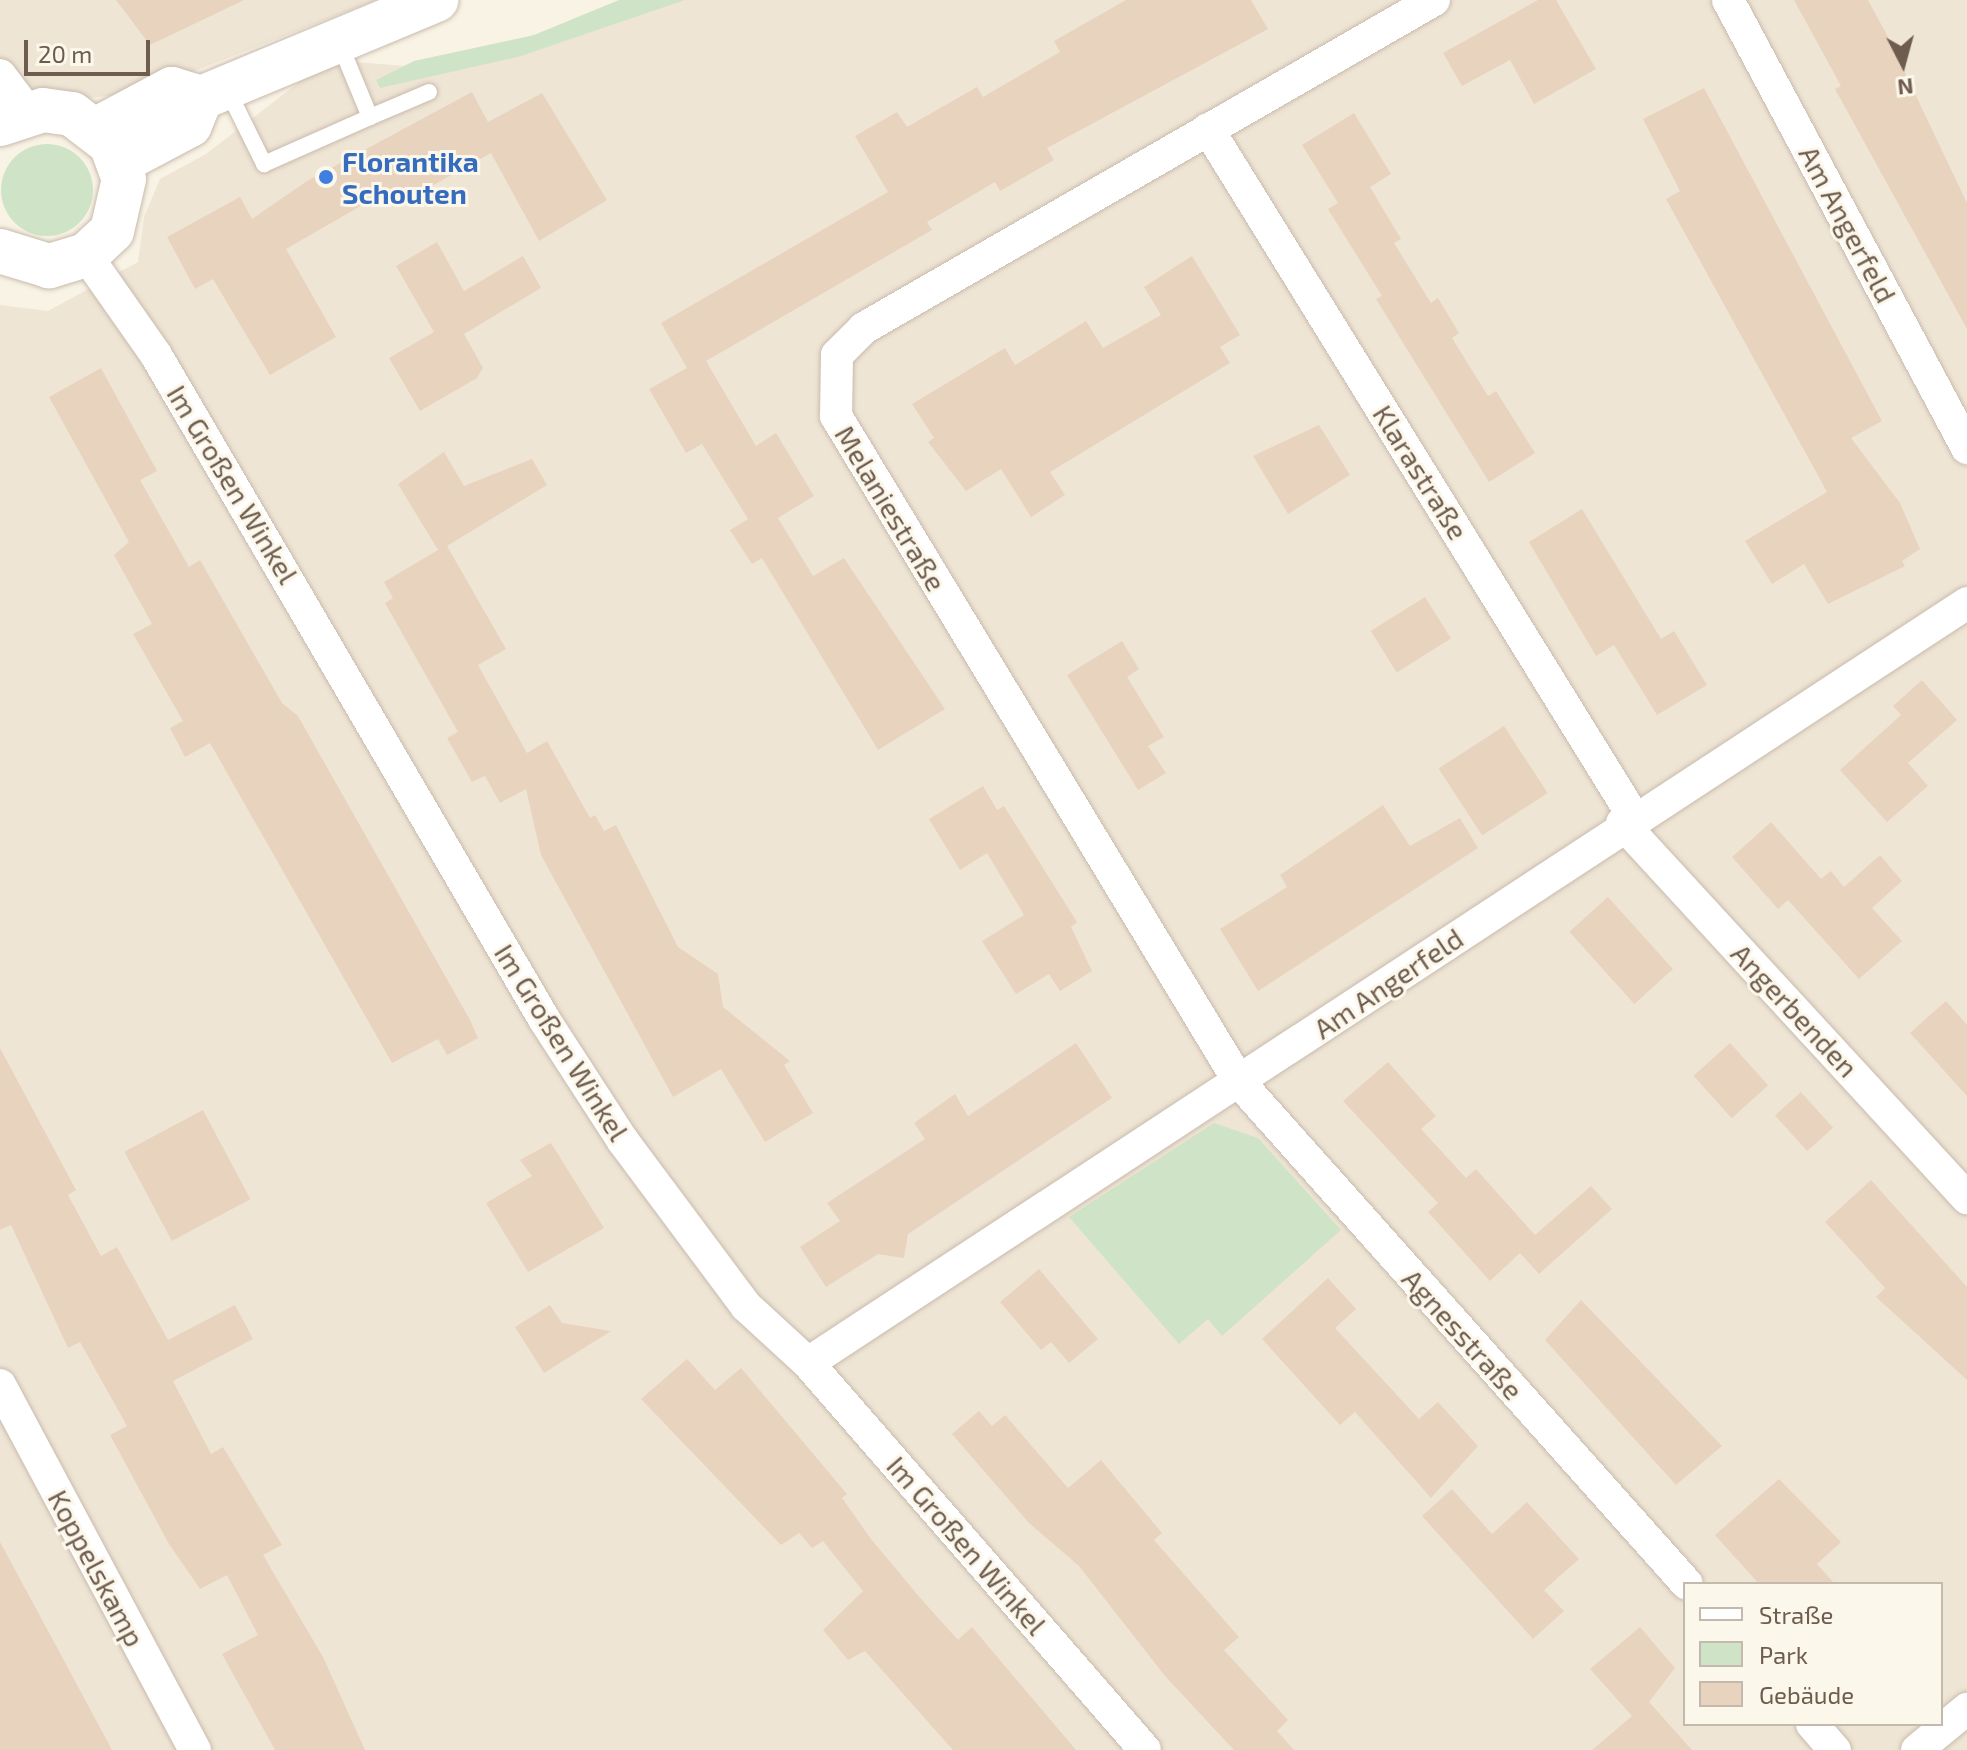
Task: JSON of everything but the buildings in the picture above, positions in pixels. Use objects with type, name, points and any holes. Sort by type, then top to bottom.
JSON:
[{"type":"main road","points":[[109,145],[190,125],[214,93],[337,38],[436,0]]},
{"type":"main road","points":[[0,251],[49,266],[86,255],[120,214],[109,145],[72,114],[14,118]]},
{"type":"street","name":"Melaniestraße","points":[[1240,1083],[836,416],[833,381],[837,355],[864,328],[1434,0]]},
{"type":"street","name":"Am Angerfeld","points":[[1728,0],[1967,448]]},
{"type":"street","points":[[0,75],[14,118]]},
{"type":"street","name":"Klarastraße","points":[[1208,129],[1627,819]]},
{"type":"street","name":"Im Großen Winkel","points":[[86,255],[156,355],[615,1128],[746,1306],[808,1363],[1145,1750]]},
{"type":"street","name":"Am Angerfeld","points":[[808,1363],[1240,1083],[1627,819],[1967,603]]},
{"type":"street","name":"Angerbenden","points":[[1627,819],[1967,1198]]},
{"type":"street","name":"Agnesstraße","points":[[1240,1083],[1685,1582]]},
{"type":"street","name":"Koppelskamp","points":[[0,1385],[195,1750]]},
{"type":"street","points":[[1917,1750],[1967,1709]]},
{"type":"street","points":[[1814,1726],[1835,1750]]},
{"type":"lane","points":[[337,38],[370,117]]},
{"type":"lane","points":[[214,93],[264,164],[429,92]]},
{"type":"shaded area","points":[[0,0],[376,0],[138,93],[0,107]]},
{"type":"shaded area","points":[[685,0],[1967,0],[1967,1750],[0,1750],[0,305],[48,311],[138,262],[144,217],[160,179],[206,154],[328,60],[459,70]]},
{"type":"green space","points":[[619,0],[685,0],[518,57],[380,88],[376,80],[414,61],[534,35]]},
{"type":"green space","points":[[38,144],[56,144],[73,151],[86,164],[93,190],[86,216],[73,229],[56,236],[38,236],[21,229],[8,216],[1,199],[1,181],[8,164],[21,151]]},
{"type":"green space","points":[[1214,1123],[1258,1138],[1341,1230],[1222,1336],[1208,1319],[1179,1344],[1069,1217]]},
{"type":"place","name":"Florantika Schouten","points":[[326,177]]}]
